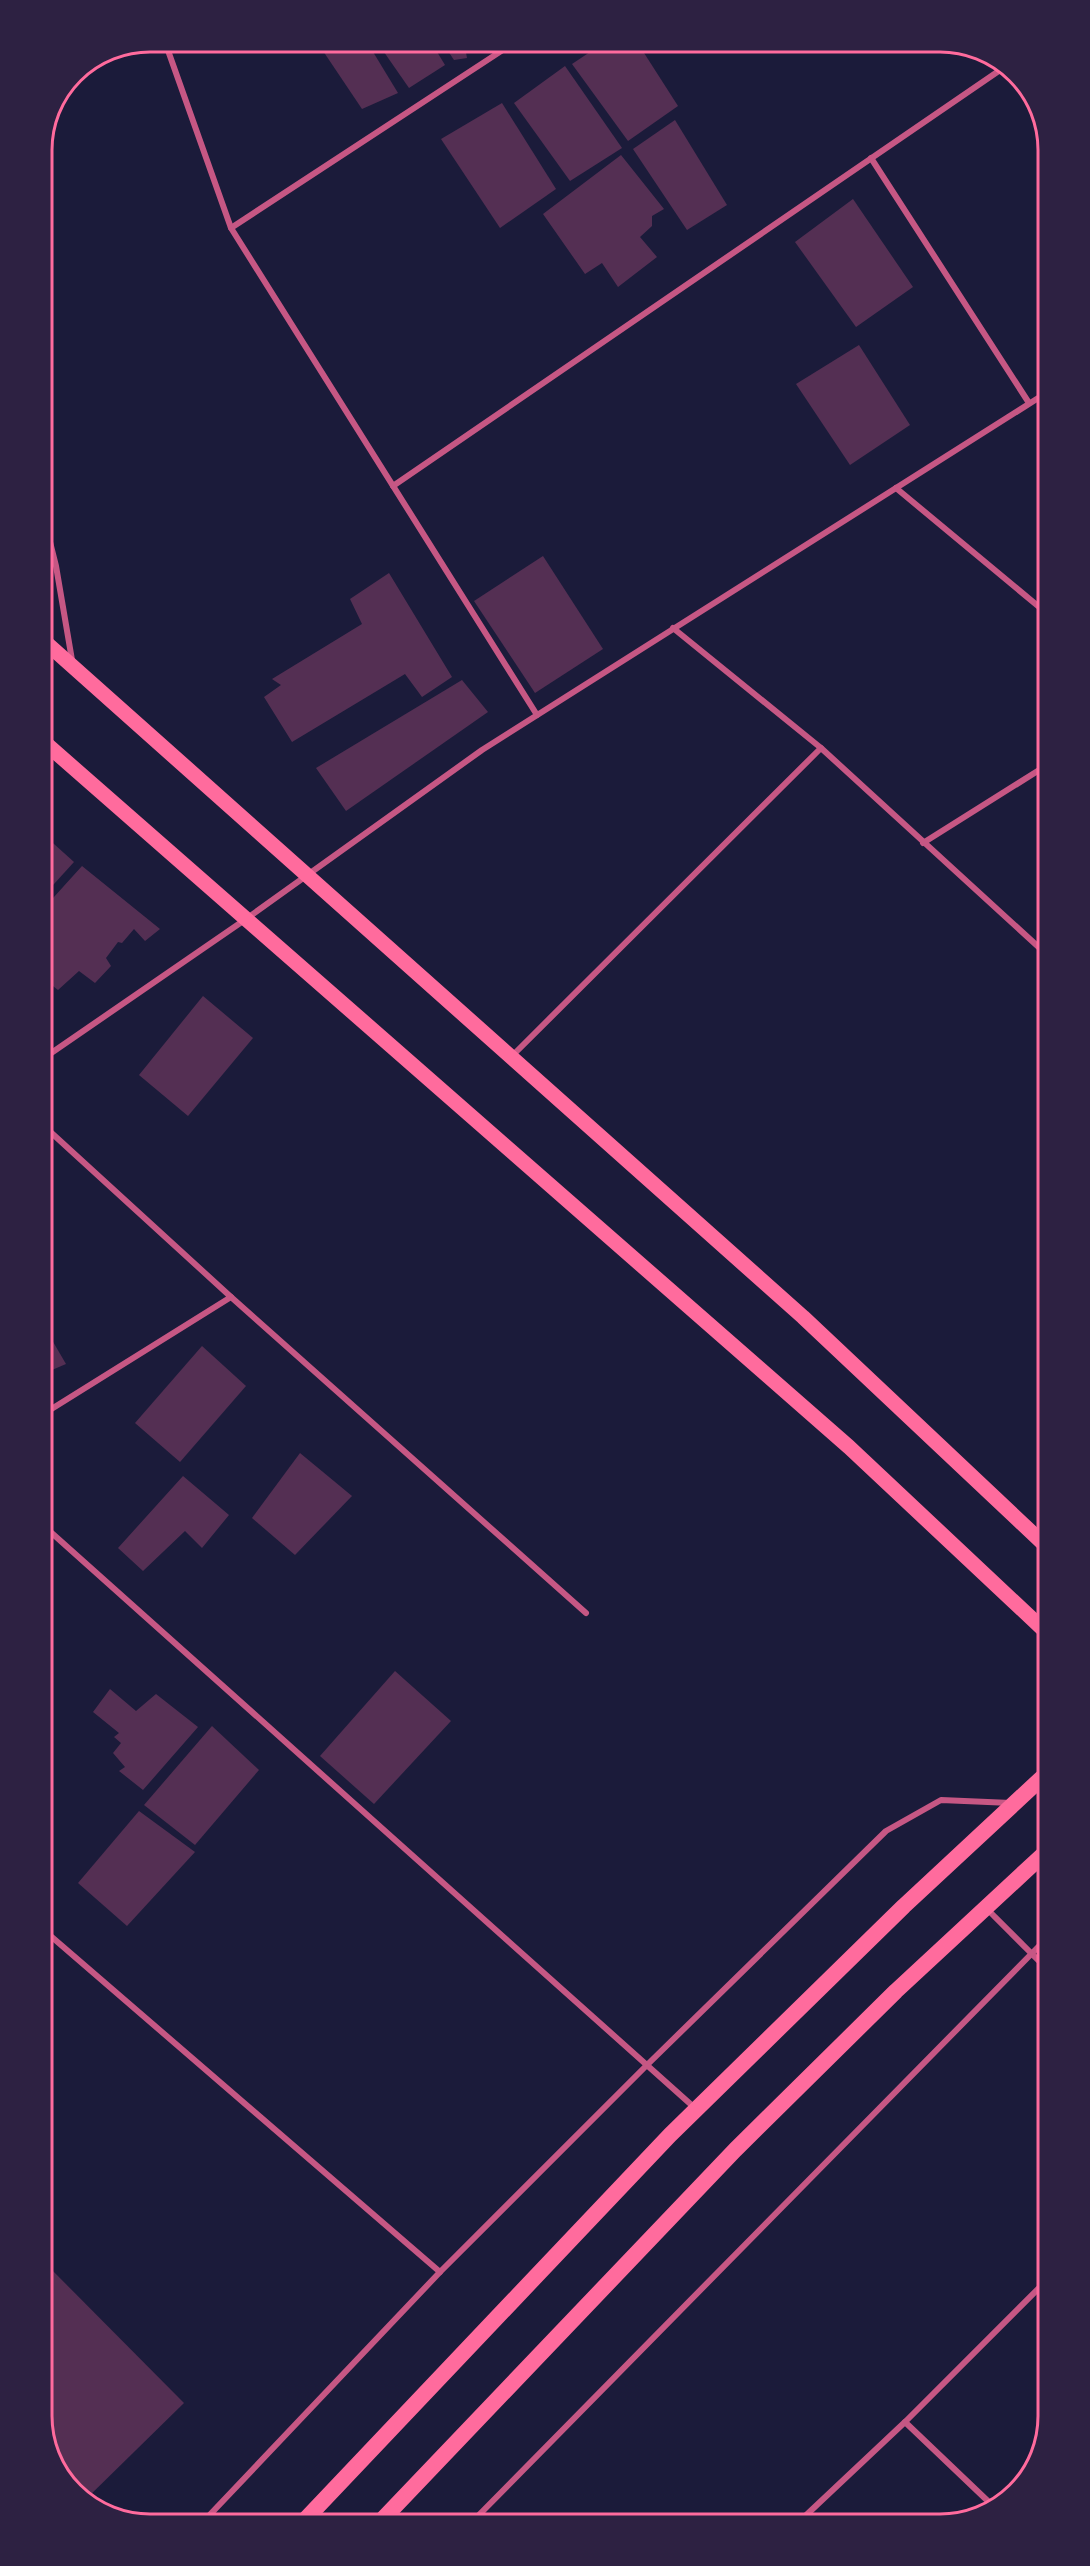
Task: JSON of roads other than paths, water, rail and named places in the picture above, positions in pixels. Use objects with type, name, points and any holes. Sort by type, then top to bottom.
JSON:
[{"type":"highway","points":[[311,2513],[696,2109],[904,1906],[1038,1782]]},
{"type":"highway","points":[[388,2513],[735,2150],[896,1991],[1038,1859]]},
{"type":"main road","points":[[53,648],[803,1317],[1038,1538]]},
{"type":"main road","points":[[53,750],[849,1447],[1038,1624]]},
{"type":"street","points":[[169,52],[231,228],[537,715]]},
{"type":"street","points":[[231,228],[499,52]]},
{"type":"street","points":[[393,486],[997,72]]},
{"type":"street","points":[[871,158],[1029,404]]},
{"type":"street","points":[[53,1053],[246,919],[482,750],[1038,398]]},
{"type":"street","points":[[896,488],[1038,606]]},
{"type":"street","points":[[53,553],[73,666]]},
{"type":"street","points":[[673,628],[821,748],[1038,947]]},
{"type":"street","points":[[512,1056],[821,748]]},
{"type":"street","points":[[923,843],[1038,771]]},
{"type":"street","points":[[53,1134],[586,1612]]},
{"type":"street","points":[[52,1408],[231,1296]]},
{"type":"street","points":[[52,1534],[696,2109]]},
{"type":"street","points":[[211,2513],[440,2272],[886,1831],[941,1800],[1014,1804]]},
{"type":"street","points":[[986,1908],[1038,1961]]},
{"type":"street","points":[[52,1937],[440,2272]]},
{"type":"street","points":[[480,2513],[1038,1946]]},
{"type":"street","points":[[807,2514],[905,2422],[1038,2289]]},
{"type":"street","points":[[905,2422],[987,2500]]}]
